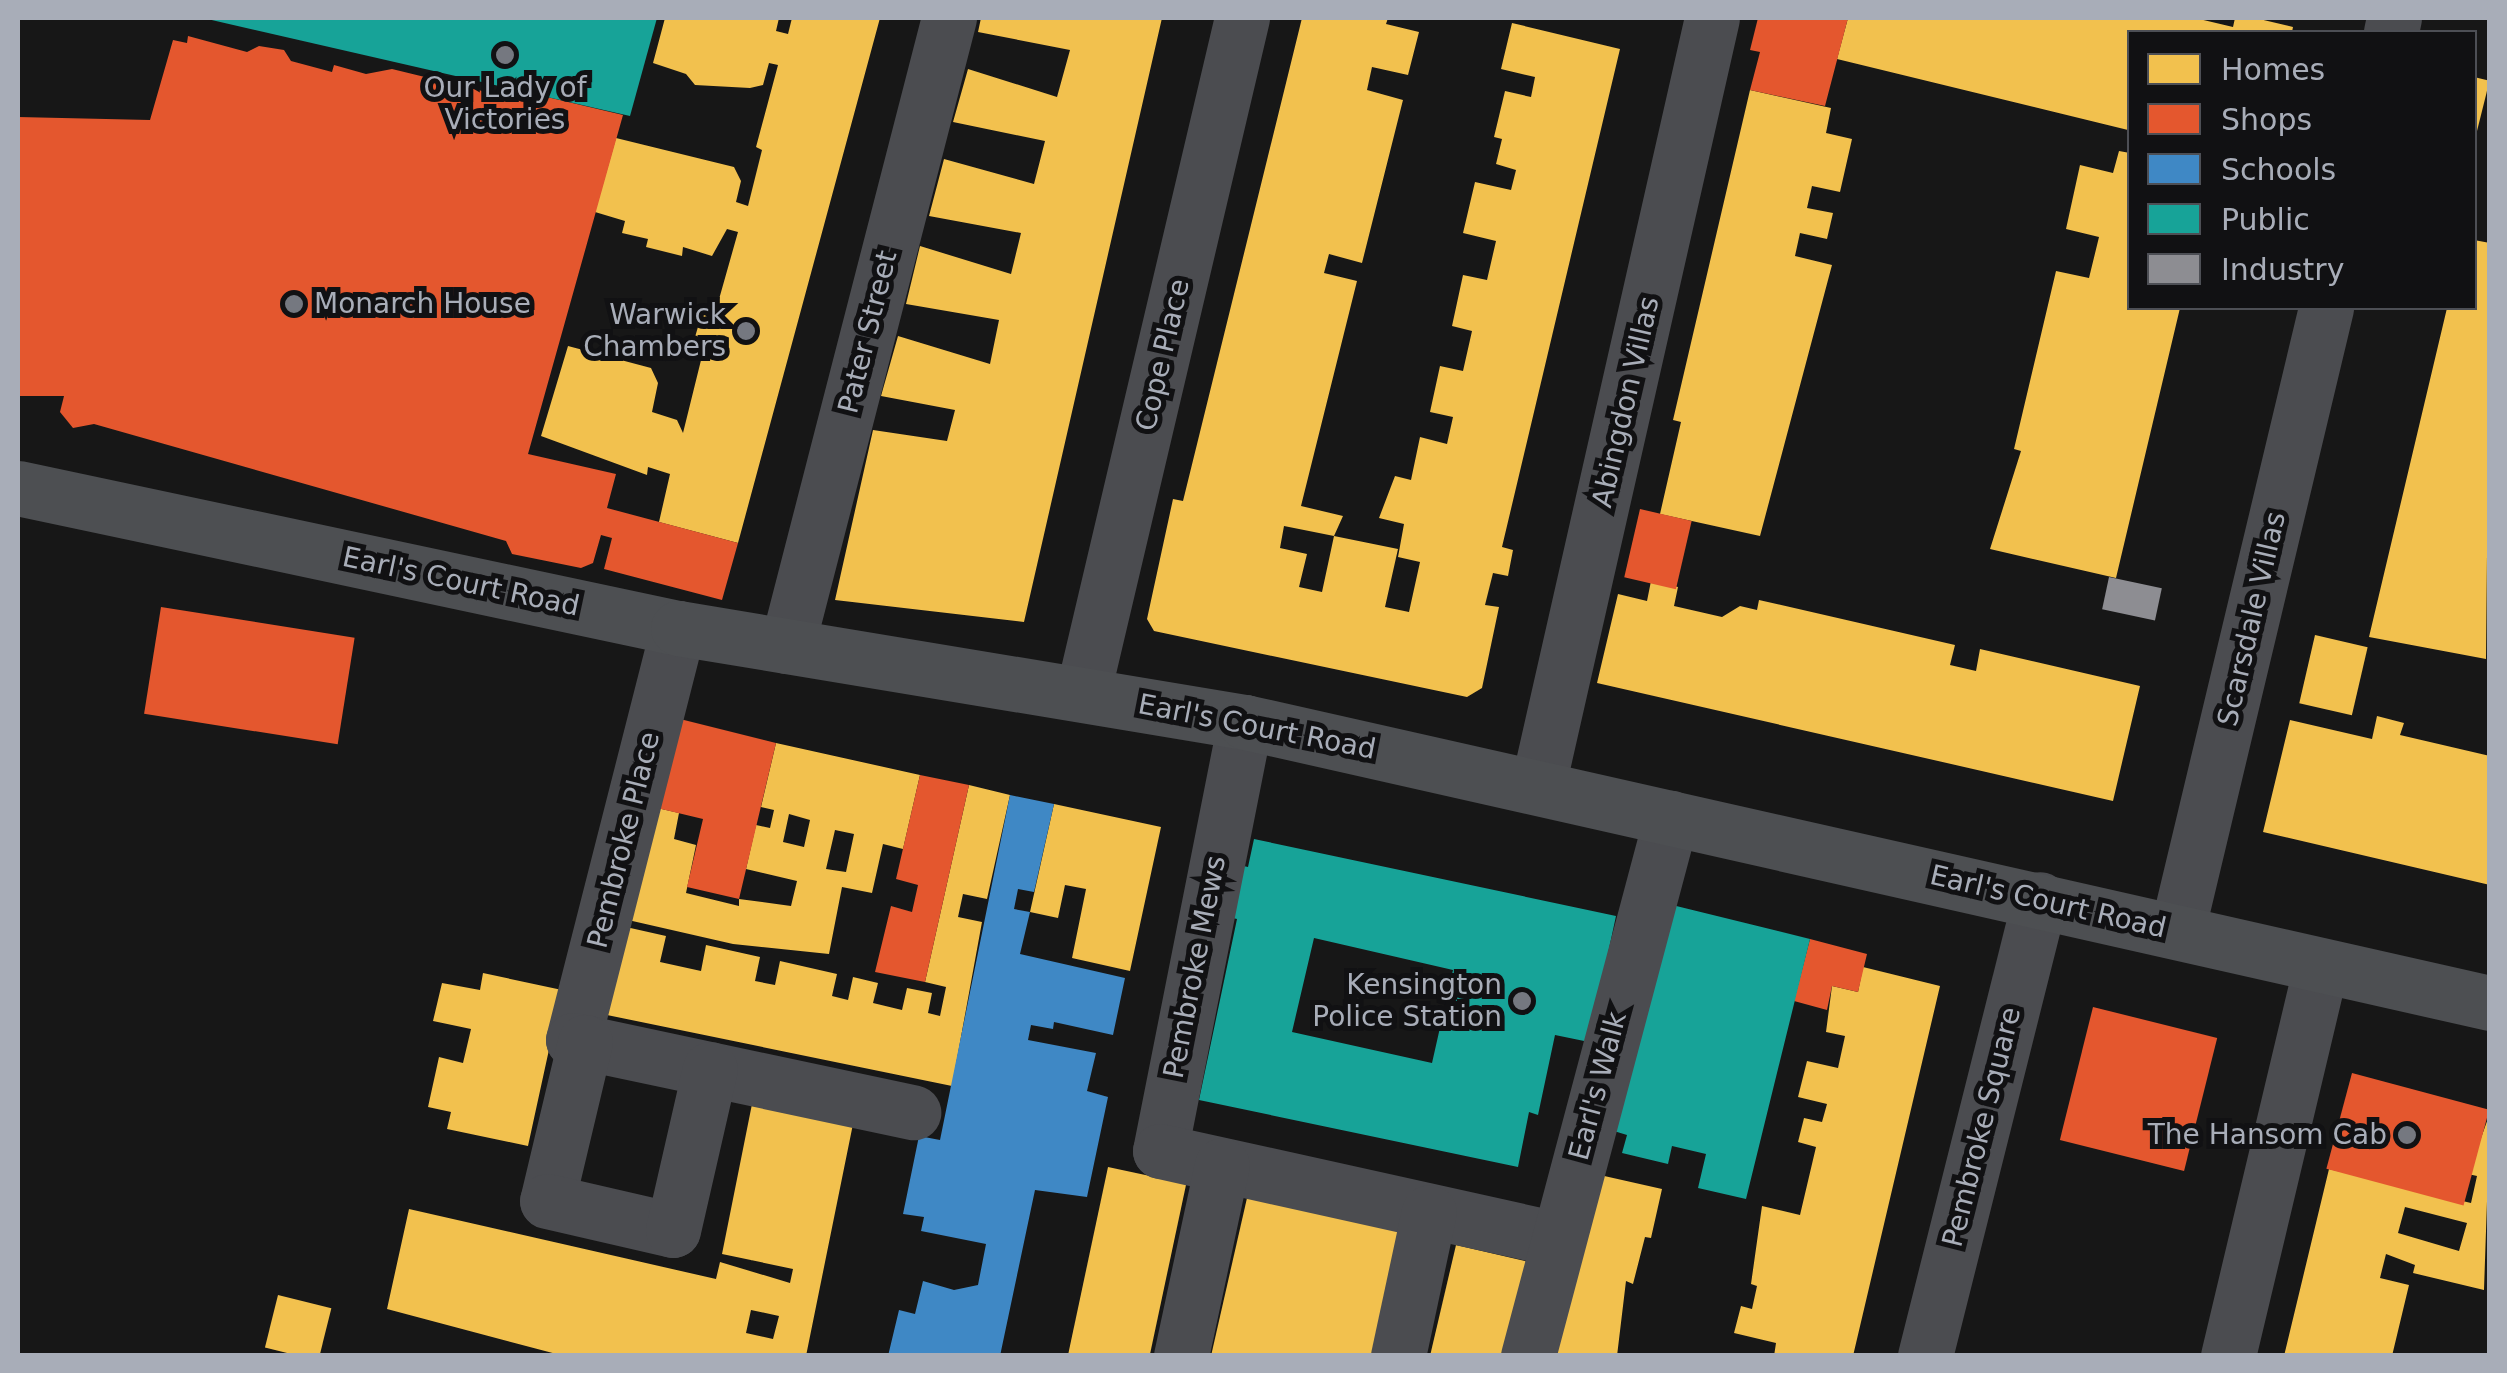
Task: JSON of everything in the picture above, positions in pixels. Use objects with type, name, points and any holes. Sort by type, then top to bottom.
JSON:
[{"type":"main road","name":"Earl's Court Road","points":[[18,488],[678,628],[1083,692],[1245,722],[1538,785],[2490,1003]]},
{"type":"street","name":"Pater Street","points":[[787,646],[949,18]]},
{"type":"street","name":"Cope Place","points":[[1083,692],[1242,18]]},
{"type":"street","name":"Abingdon Villas","points":[[1538,785],[1712,18]]},
{"type":"street","name":"Scarsdale Villas","points":[[2177,930],[2326,310]]},
{"type":"street","name":"Pembroke Place","points":[[678,628],[572,1040],[584,1042],[547,1201],[673,1230],[710,1069]]},
{"type":"street","name":"Pembroke Mews","points":[[1245,722],[1160,1151],[1556,1240]]},
{"type":"street","name":"Earl's Walk","points":[[1528,1356],[1671,818]]},
{"type":"street","name":"Pembroke Square","points":[[1925,1356],[2040,899]]},
{"type":"street","points":[[2228,1356],[2321,966]]},
{"type":"street","points":[[584,1042],[914,1112]]},
{"type":"street","points":[[1182,1356],[1222,1165]]},
{"type":"street","points":[[1398,1356],[1429,1212]]},
{"type":"building: Homes","name":"Warwick Chambers","points":[[665,18],[779,18],[776,31],[788,34],[792,18],[880,18],[738,543],[659,522],[670,474],[648,467],[647,475],[541,436],[568,346],[651,368],[658,383],[652,412],[677,420],[683,433],[704,348],[693,344],[702,313],[714,317],[738,232],[727,229],[712,256],[683,247],[682,256],[646,247],[648,239],[622,233],[625,221],[595,212],[616,138],[734,167],[741,181],[736,202],[748,206],[762,150],[756,147],[778,65],[769,63],[763,85],[695,85],[686,74],[653,63]]},
{"type":"building: Homes","points":[[981,18],[1162,18],[1024,622],[835,600],[873,430],[947,441],[955,410],[881,396],[898,336],[990,364],[999,320],[906,304],[920,246],[1011,274],[1021,233],[929,216],[944,159],[1034,184],[1045,141],[953,122],[968,69],[1057,97],[1070,50],[978,32]]},
{"type":"building: Homes","points":[[1302,18],[1388,18],[1386,24],[1419,32],[1408,75],[1372,67],[1367,90],[1403,100],[1362,263],[1329,254],[1324,273],[1357,281],[1301,506],[1343,516],[1334,536],[1398,549],[1385,607],[1409,612],[1420,562],[1398,557],[1404,524],[1379,518],[1395,476],[1411,480],[1420,437],[1447,444],[1453,417],[1430,412],[1440,366],[1463,371],[1472,331],[1452,326],[1463,275],[1487,280],[1496,241],[1463,233],[1475,182],[1511,190],[1516,170],[1496,164],[1502,139],[1494,137],[1505,91],[1531,97],[1535,77],[1501,69],[1512,23],[1620,49],[1502,547],[1513,550],[1508,576],[1493,573],[1485,605],[1499,607],[1482,688],[1467,697],[1154,631],[1147,619],[1173,499],[1183,501]],"holes":[[[1284,526],[1334,536],[1322,592],[1299,587],[1307,554],[1280,548]]]},
{"type":"building: Homes","points":[[1848,18],[2195,18],[2233,27],[2235,18],[2255,18],[2293,27],[2127,30],[2127,130],[1837,59]]},
{"type":"building: Homes","points":[[2477,78],[2490,81],[2477,131]]},
{"type":"building: Homes","points":[[1750,90],[1831,108],[1826,133],[1852,139],[1840,192],[1812,186],[1807,208],[1833,213],[1827,239],[1800,233],[1795,256],[1832,265],[1760,536],[1660,514],[1681,422],[1673,420]]},
{"type":"building: Homes","points":[[2119,151],[2127,152],[2127,310],[2180,310],[2116,578],[1990,549],[2021,451],[2014,449],[2056,271],[2089,278],[2099,237],[2066,229],[2080,165],[2113,173]]},
{"type":"building: Homes","points":[[2477,241],[2490,243],[2486,659],[2369,637],[2447,310],[2477,310]]},
{"type":"building: Homes","points":[[1651,581],[1678,587],[1674,606],[1722,617],[1740,606],[1757,610],[1759,600],[1955,645],[1950,665],[1976,671],[1980,649],[2140,686],[2113,801],[1597,683],[1618,594],[1647,601]]},
{"type":"building: Homes","points":[[2315,635],[2368,647],[2352,715],[2299,703]]},
{"type":"building: Homes","points":[[2377,716],[2404,723],[2400,735],[2490,756],[2490,885],[2263,832],[2290,720],[2372,739]]},
{"type":"building: Homes","points":[[776,743],[920,775],[903,849],[883,844],[872,893],[842,887],[829,954],[733,944],[628,920],[653,807],[679,813],[674,839],[696,845],[686,893],[739,906],[739,899],[791,906],[797,881],[746,869],[756,825],[770,828],[774,810],[761,807]],"holes":[[[789,814],[810,820],[804,847],[783,842]],[[835,830],[854,834],[846,872],[826,869]]]},
{"type":"building: Homes","points":[[969,785],[1010,795],[987,899],[963,894],[958,917],[982,922],[952,1086],[607,1015],[626,927],[666,936],[660,962],[701,971],[706,945],[760,957],[755,981],[775,985],[780,961],[837,974],[832,996],[848,1000],[853,977],[878,983],[873,1003],[902,1010],[907,988],[932,993],[928,1013],[940,1016],[946,987],[925,982]]},
{"type":"building: Homes","points":[[1054,804],[1161,827],[1130,971],[1072,958],[1086,889],[1065,885],[1058,918],[1030,912]]},
{"type":"building: Homes","points":[[1863,967],[1940,986],[1853,1356],[1774,1356],[1776,1343],[1734,1333],[1741,1306],[1752,1309],[1757,1286],[1751,1284],[1762,1206],[1800,1215],[1816,1147],[1798,1142],[1804,1118],[1822,1122],[1827,1104],[1798,1097],[1807,1061],[1838,1068],[1845,1036],[1826,1032],[1832,986],[1858,992]]},
{"type":"building: Homes","points":[[483,973],[562,990],[528,1146],[447,1129],[451,1112],[428,1107],[439,1057],[463,1063],[471,1029],[433,1021],[442,983],[480,990]]},
{"type":"building: Homes","points":[[752,1104],[853,1124],[806,1356],[564,1356],[387,1309],[409,1209],[716,1279],[720,1262],[790,1283],[793,1269],[722,1254]],"holes":[[[751,1310],[779,1316],[773,1339],[746,1333]]]},
{"type":"building: Homes","points":[[2490,1113],[2484,1290],[2413,1273],[2415,1265],[2386,1254],[2380,1278],[2409,1285],[2392,1356],[2284,1356],[2329,1169],[2471,1203],[2477,1176],[2468,1174]],"holes":[[[2405,1207],[2467,1223],[2459,1251],[2398,1233]]]},
{"type":"building: Homes","points":[[1108,1167],[1186,1184],[1150,1356],[1068,1356]]},
{"type":"building: Homes","points":[[1591,1173],[1662,1189],[1651,1238],[1645,1237],[1633,1284],[1626,1281],[1617,1356],[1548,1356]]},
{"type":"building: Homes","points":[[1247,1198],[1402,1232],[1374,1356],[1211,1356]]},
{"type":"building: Homes","points":[[1456,1245],[1533,1263],[1511,1356],[1430,1356]]},
{"type":"building: Homes","points":[[278,1295],[331,1308],[319,1356],[299,1356],[265,1347]]},
{"type":"building: Shops","points":[[1758,18],[1848,18],[1825,106],[1750,90],[1760,52],[1750,50]]},
{"type":"building: Shops","name":"Monarch House","points":[[188,36],[247,52],[259,46],[284,50],[291,61],[332,72],[334,65],[366,74],[392,69],[527,102],[530,93],[623,115],[528,454],[616,474],[607,508],[738,543],[722,600],[604,569],[612,538],[601,535],[593,563],[581,568],[512,554],[506,541],[94,424],[73,428],[60,412],[64,396],[18,396],[18,117],[150,120],[173,40],[187,43]]},
{"type":"building: Shops","points":[[1640,509],[1692,521],[1676,589],[1624,577]]},
{"type":"building: Shops","points":[[161,607],[355,638],[338,744],[144,714]]},
{"type":"building: Shops","points":[[672,717],[776,743],[739,899],[687,887],[703,819],[653,807]]},
{"type":"building: Shops","points":[[920,775],[969,785],[925,982],[875,972],[891,906],[912,912],[918,885],[896,879]]},
{"type":"building: Shops","points":[[1810,939],[1867,954],[1858,992],[1832,986],[1827,1010],[1794,1001]]},
{"type":"building: Shops","points":[[2093,1007],[2217,1038],[2184,1171],[2060,1140]]},
{"type":"building: Shops","name":"The Hansom Cab","points":[[2352,1073],[2489,1110],[2464,1205],[2326,1169]]},
{"type":"building: Schools","points":[[1010,795],[1054,804],[1034,892],[1018,889],[1014,909],[1030,912],[1020,954],[1125,978],[1113,1035],[1054,1022],[1053,1029],[1031,1025],[1028,1040],[1096,1053],[1087,1091],[1108,1097],[1087,1197],[1035,1190],[1000,1356],[888,1356],[899,1310],[915,1314],[923,1281],[954,1290],[978,1285],[986,1244],[921,1231],[924,1217],[903,1214],[919,1136],[940,1140]]},
{"type":"building: Public","name":"Our Lady of Victories","points":[[203,18],[657,18],[630,116]]},
{"type":"building: Public","name":"Kensington Police Station","points":[[1254,839],[1616,916],[1589,1042],[1555,1035],[1538,1115],[1529,1112],[1518,1167],[1199,1100],[1237,919],[1224,916],[1235,864],[1248,867]],"holes":[[[1314,938],[1453,970],[1432,1063],[1292,1032]]]},
{"type":"building: Public","points":[[1660,902],[1810,939],[1746,1199],[1698,1188],[1706,1154],[1672,1146],[1668,1164],[1622,1153],[1627,1135],[1604,1128]]},
{"type":"building: Industry","points":[[2109,577],[2162,588],[2155,621],[2102,609]]},
{"type":"place","name":"Our Lady of Victories","points":[[505,55]]},
{"type":"place","name":"Monarch House","points":[[294,304]]},
{"type":"place","name":"Warwick Chambers","points":[[746,331]]},
{"type":"place","name":"Kensington Police Station","points":[[1522,1001]]},
{"type":"place","name":"The Hansom Cab","points":[[2407,1135]]}]
